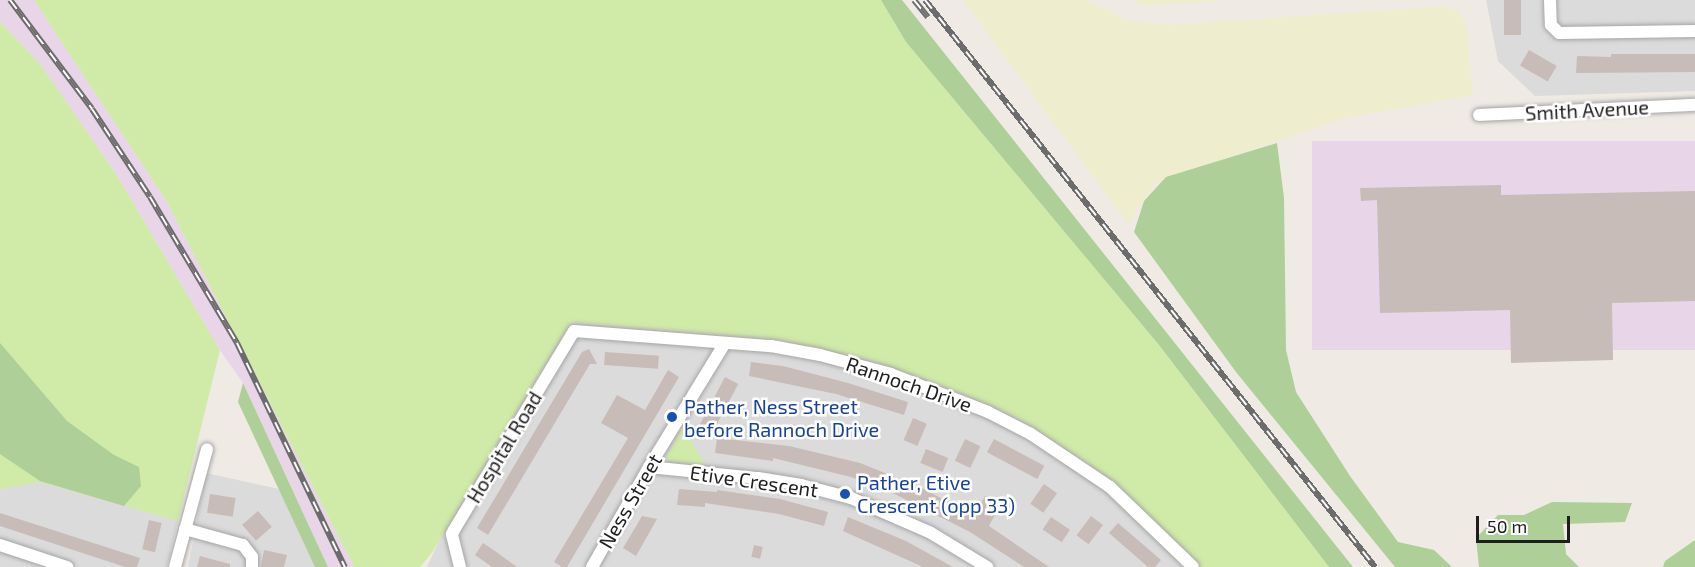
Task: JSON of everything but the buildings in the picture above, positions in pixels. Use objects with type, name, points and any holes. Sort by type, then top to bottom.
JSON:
[{"type":"street","points":[[1550,0],[1551,25],[1559,33],[1695,31]]},
{"type":"street","name":"Smith Avenue","points":[[1479,115],[1695,105]]},
{"type":"street","name":"Rannoch Drive","points":[[574,331],[771,346],[867,366],[1014,424],[1110,487],[1193,567]]},
{"type":"street","name":"Hospital Road","points":[[460,567],[452,534],[574,331]]},
{"type":"street","name":"Ness Street","points":[[592,567],[649,467],[725,343]]},
{"type":"street","points":[[175,567],[207,449]]},
{"type":"street","name":"Etive Crescent","points":[[649,467],[758,478],[801,485],[850,498],[931,533],[987,567]]},
{"type":"street","points":[[186,529],[243,545],[252,557],[252,567]]},
{"type":"street","points":[[0,545],[67,567]]},
{"type":"shaded area","points":[[0,0],[34,0],[166,200],[354,567],[328,567],[243,383],[220,350],[116,174],[40,64],[0,22]]},
{"type":"shaded area","points":[[1486,0],[1695,0],[1695,91],[1535,96],[1498,61]]},
{"type":"shaded area","points":[[1312,141],[1695,141],[1695,350],[1312,350]]},
{"type":"shaded area","points":[[571,322],[772,339],[866,359],[948,388],[1017,418],[1112,480],[1200,567],[427,567],[444,530]]},
{"type":"shaded area","points":[[206,473],[279,489],[316,567],[188,567]]},
{"type":"shaded area","points":[[40,481],[178,521],[167,567],[0,567],[0,489]]},
{"type":"green space","points":[[34,0],[881,0],[906,42],[1159,345],[1329,567],[1200,567],[1112,480],[1017,418],[948,388],[866,359],[772,339],[571,322],[433,551],[420,567],[354,567],[166,200]]},
{"type":"green space","points":[[881,0],[902,0],[1353,567],[1329,567],[1159,345],[906,42]]},
{"type":"green space","points":[[963,0],[1085,0],[1131,21],[1171,25],[1444,6],[1458,11],[1466,25],[1473,95],[1341,119],[1155,183],[1128,224]]},
{"type":"green space","points":[[1133,0],[1228,0],[1145,6]]},
{"type":"green space","points":[[0,22],[40,64],[116,174],[220,350],[178,521],[40,482],[0,489]]},
{"type":"green space","points":[[1277,143],[1284,198],[1286,350],[1296,392],[1350,476],[1398,542],[1434,550],[1452,567],[1395,567],[1236,372],[1134,232],[1144,201],[1166,177]]},
{"type":"green space","points":[[0,343],[67,421],[114,455],[139,467],[141,486],[124,506],[40,481],[0,454]]},
{"type":"green space","points":[[243,383],[328,567],[315,567],[238,402]]},
{"type":"green space","points":[[683,427],[705,464],[669,462],[666,457]]},
{"type":"green space","points":[[1552,502],[1632,503],[1625,522],[1563,524],[1566,554],[1579,567],[1479,567],[1476,538],[1498,515],[1524,515]]},
{"type":"green space","points":[[1695,540],[1695,567],[1663,567],[1665,561]]},
{"type":"railway","points":[[10,0],[92,109],[150,197],[237,343],[345,567]]},
{"type":"railway","points":[[914,0],[928,17]]},
{"type":"railway","points":[[925,0],[1375,567]]},
{"type":"place","name":"Pather, Ness Street before Rannoch Drive","points":[[672,417]]},
{"type":"place","name":"Pather, Etive Crescent (opp 33)","points":[[845,494]]}]
